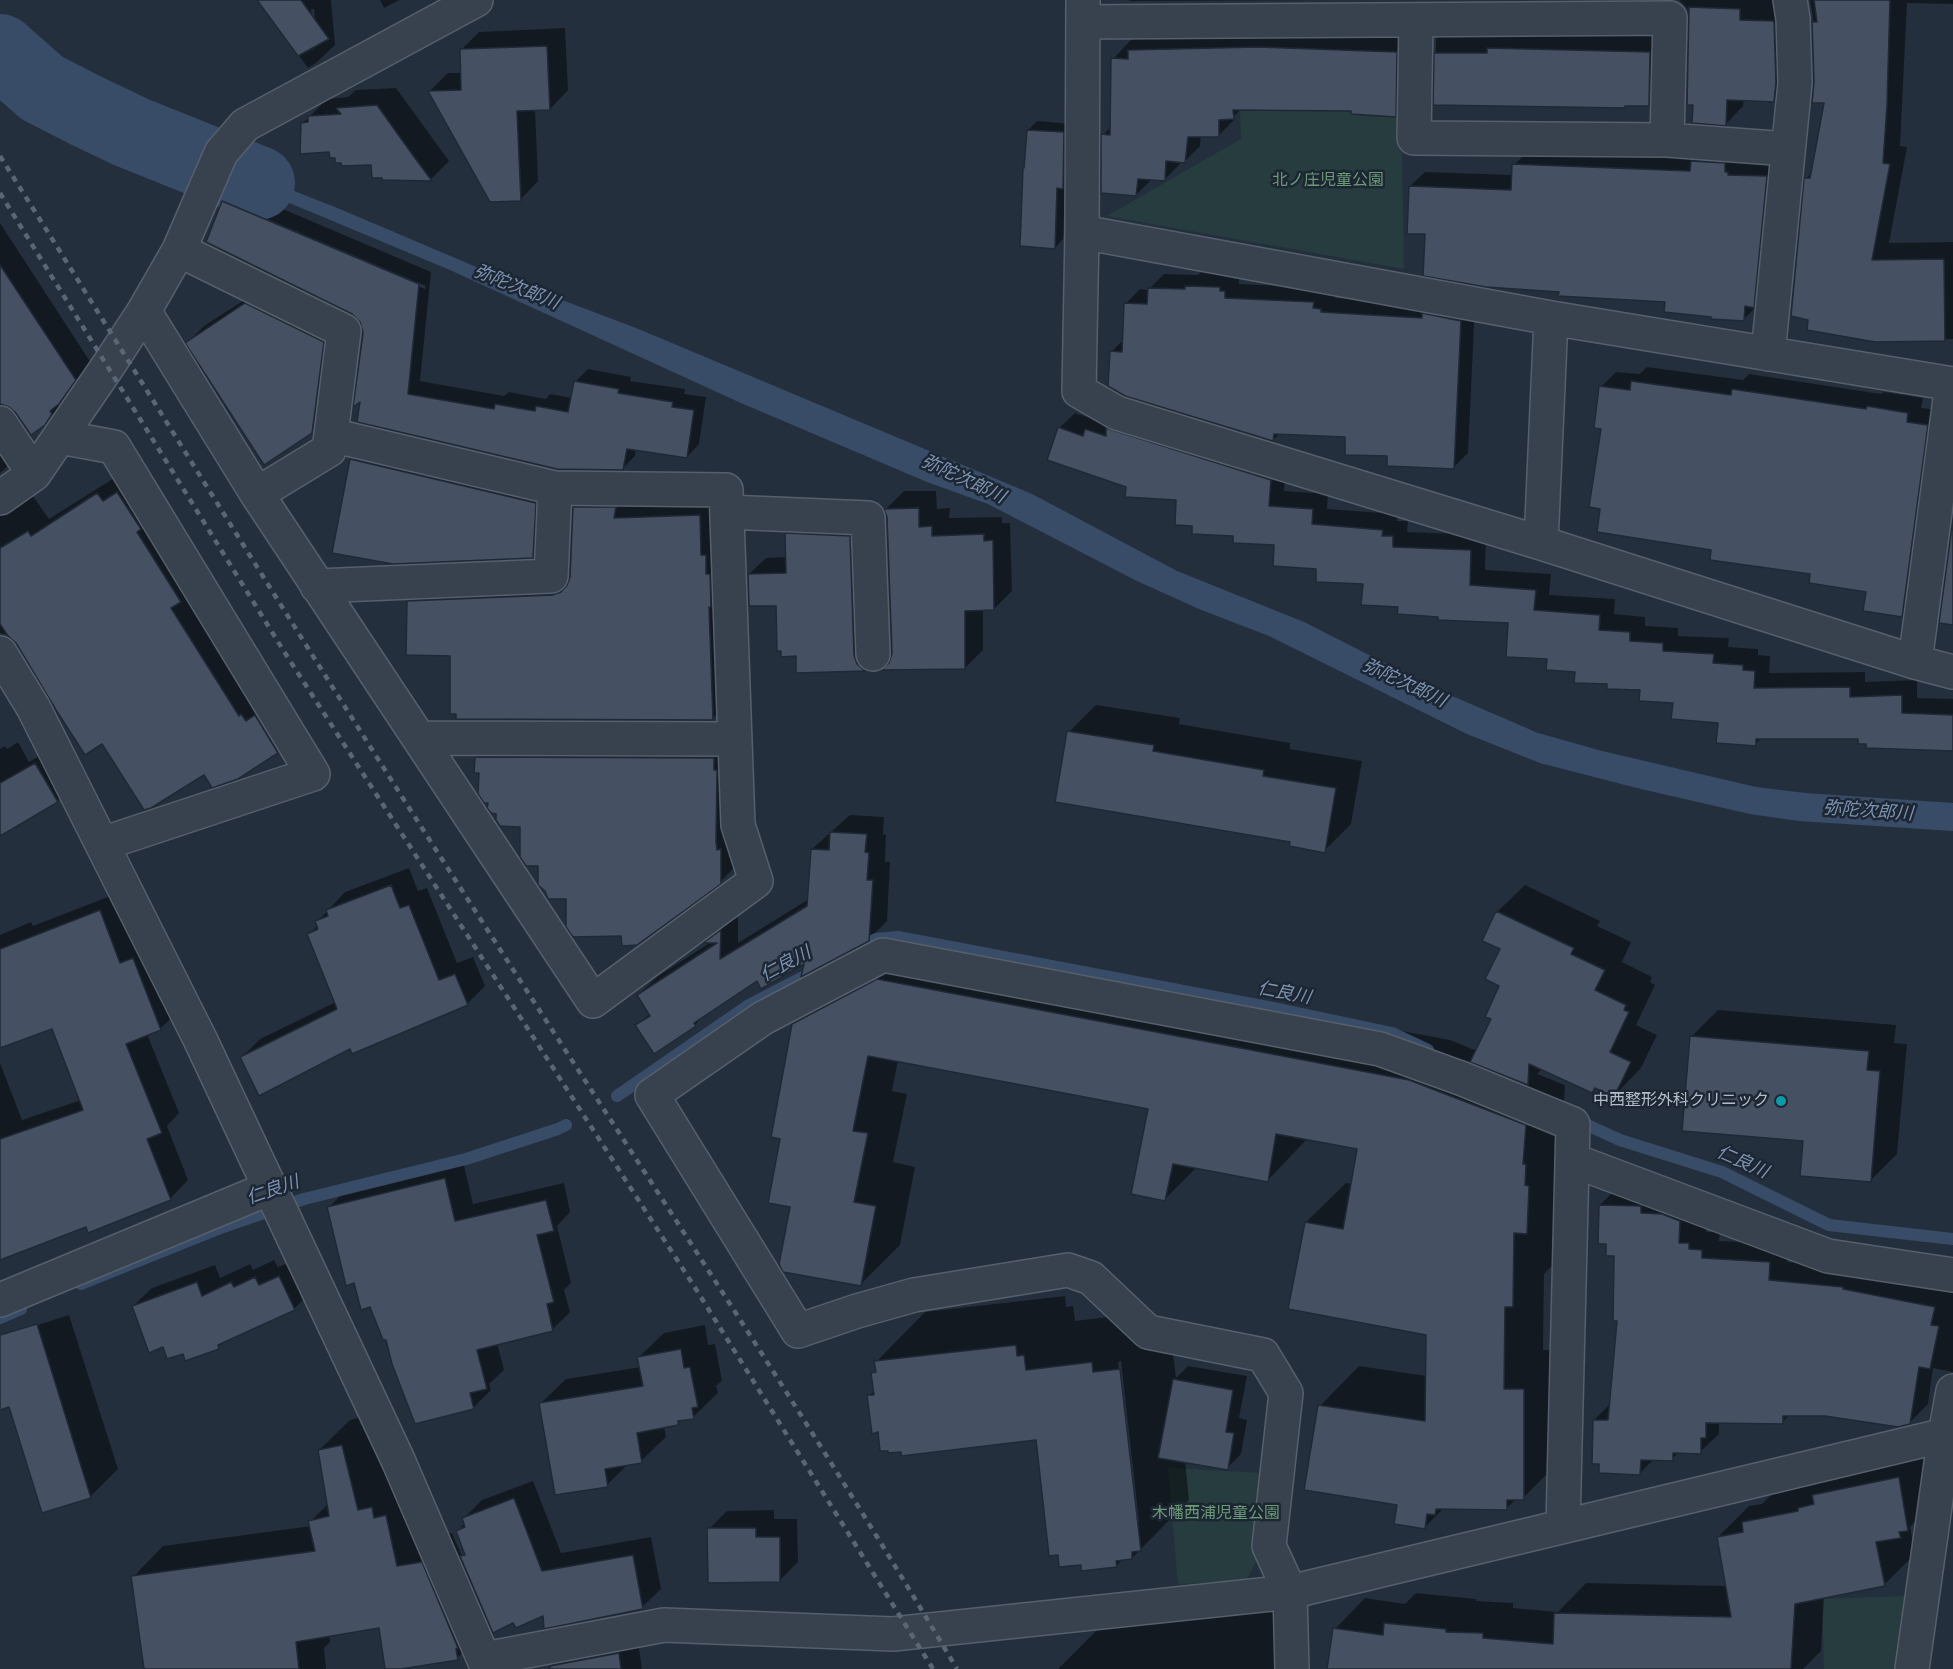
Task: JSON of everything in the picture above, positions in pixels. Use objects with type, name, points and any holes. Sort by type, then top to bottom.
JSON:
[{"type":"street","points":[[0,498],[34,474],[144,311],[179,250],[221,153],[244,124],[476,0]]},
{"type":"street","points":[[1768,354],[1795,83],[1793,19],[1790,0]]},
{"type":"street","points":[[1667,140],[1670,18],[1416,20],[1083,11],[1079,391],[1117,413],[1953,672]]},
{"type":"street","points":[[1416,20],[1414,138],[1667,140],[1788,148]]},
{"type":"street","points":[[1082,232],[1551,318],[1953,384],[1915,662]]},
{"type":"street","points":[[179,250],[344,331],[329,450],[257,494]]},
{"type":"street","points":[[144,311],[257,494],[593,1001],[756,881],[738,825],[726,490],[555,488],[331,435]]},
{"type":"street","points":[[1541,543],[1551,318]]},
{"type":"street","points":[[0,423],[34,474]]},
{"type":"street","points":[[60,436],[114,447],[313,774],[102,843]]},
{"type":"street","points":[[317,586],[551,576],[555,488]]},
{"type":"street","points":[[727,512],[868,518],[873,654]]},
{"type":"street","points":[[0,653],[33,707],[200,1039],[398,1460],[486,1664],[664,1624],[893,1634],[1290,1592],[1563,1525],[1949,1435]]},
{"type":"street","points":[[419,738],[735,738]]},
{"type":"street","points":[[1292,1669],[1290,1592],[1269,1546],[1286,1393],[1263,1354],[1148,1332],[1092,1278],[1068,1270],[914,1295],[798,1331],[652,1095],[763,1018],[883,955],[1380,1049],[1463,1079],[1573,1124],[1563,1525]]},
{"type":"street","points":[[1572,1160],[1828,1256],[1953,1275]]},
{"type":"street","points":[[0,1300],[270,1190]]},
{"type":"street","points":[[1912,1669],[1949,1435],[1953,1391]]},
{"type":"green space","name":"北ノ庄児童公園","points":[[1401,108],[1404,269],[1107,216],[1241,139],[1240,110]]},
{"type":"green space","name":"木幡西浦児童公園","points":[[1168,1468],[1262,1473],[1258,1557],[1246,1581],[1178,1584]]},
{"type":"green space","points":[[1907,1596],[1899,1669],[1824,1669],[1822,1599]]},
{"type":"water","points":[[166,141],[335,207],[488,272],[636,328],[1032,494],[1177,571],[1304,622],[1436,689],[1538,733],[1602,751],[1756,787],[1805,793],[1953,803],[1953,831],[1799,821],[1750,814],[1540,763],[1467,734],[1269,636],[1199,609],[1137,581],[988,504],[927,482],[741,403],[450,270],[232,179],[162,153]]},
{"type":"building","points":[[257,0],[301,0],[329,39],[298,56]]},
{"type":"building","points":[[1814,0],[1890,0],[1883,163],[1890,164],[1872,260],[1944,259],[1945,341],[1875,342],[1807,330],[1808,320],[1791,316],[1804,178],[1810,178],[1824,103],[1812,103],[1814,82],[1812,22],[1817,22]]},
{"type":"building","points":[[1689,7],[1740,9],[1740,20],[1774,21],[1776,82],[1774,102],[1727,100],[1726,126],[1692,123],[1693,105],[1687,105]]},
{"type":"building","points":[[547,46],[550,110],[517,111],[521,201],[490,202],[428,91],[461,90],[460,49]]},
{"type":"building","points":[[1258,47],[1397,52],[1396,117],[1351,114],[1351,111],[1233,110],[1234,119],[1219,120],[1219,137],[1188,137],[1185,163],[1166,161],[1165,181],[1138,179],[1136,196],[1101,193],[1101,134],[1110,135],[1111,58],[1128,59],[1128,50]]},
{"type":"building","points":[[1487,48],[1650,52],[1649,106],[1625,106],[1625,108],[1433,105],[1434,53],[1487,53]]},
{"type":"building","points":[[377,105],[432,181],[372,178],[371,165],[342,166],[341,163],[335,163],[335,158],[330,158],[329,152],[300,154],[301,123],[308,122],[308,116],[341,114],[336,108]]},
{"type":"building","points":[[1027,130],[1064,132],[1063,189],[1057,188],[1055,249],[1020,246]]},
{"type":"building","points":[[1691,161],[1725,163],[1725,172],[1728,172],[1728,175],[1767,176],[1754,308],[1745,306],[1744,321],[1664,312],[1665,302],[1558,296],[1559,292],[1486,287],[1423,276],[1425,234],[1407,234],[1409,186],[1511,190],[1512,164],[1690,171]]},
{"type":"building","points":[[222,201],[419,284],[408,394],[494,409],[495,404],[535,411],[536,406],[568,412],[574,381],[619,389],[618,393],[673,402],[672,407],[694,410],[687,458],[627,449],[623,470],[557,469],[357,422],[360,402],[353,407],[363,333],[360,322],[352,314],[206,242]]},
{"type":"building","points":[[0,265],[76,380],[59,404],[50,411],[52,414],[45,425],[31,435],[15,412],[0,404]]},
{"type":"building","points":[[1185,286],[1220,287],[1220,291],[1225,291],[1225,298],[1314,302],[1313,308],[1321,309],[1321,312],[1422,318],[1422,313],[1461,321],[1454,469],[1387,466],[1387,456],[1345,455],[1345,437],[1274,434],[1273,441],[1125,396],[1108,386],[1110,351],[1122,352],[1124,303],[1147,304],[1148,288],[1185,289]]},
{"type":"building","points":[[245,303],[324,342],[312,433],[264,465],[185,343]]},
{"type":"building","points":[[1631,381],[1731,395],[1732,389],[1866,409],[1867,406],[1908,413],[1907,422],[1928,425],[1902,617],[1863,611],[1866,592],[1809,583],[1810,574],[1710,560],[1711,550],[1597,532],[1600,509],[1589,507],[1601,429],[1594,428],[1599,386],[1630,390]]},
{"type":"building","points":[[1058,427],[1083,436],[1085,429],[1106,436],[1106,428],[1271,480],[1269,506],[1313,509],[1312,524],[1383,530],[1382,536],[1393,536],[1393,547],[1471,550],[1470,585],[1536,590],[1534,610],[1600,615],[1599,630],[1630,632],[1630,641],[1663,643],[1663,651],[1714,654],[1713,663],[1743,665],[1743,670],[1755,671],[1754,688],[1850,687],[1850,697],[1902,695],[1902,713],[1953,715],[1953,751],[1866,748],[1866,744],[1858,744],[1858,739],[1756,739],[1756,746],[1716,743],[1718,723],[1671,719],[1673,703],[1639,701],[1640,690],[1607,689],[1607,684],[1574,683],[1575,672],[1546,670],[1547,659],[1506,657],[1508,623],[1438,620],[1438,617],[1397,614],[1398,607],[1361,605],[1363,584],[1316,582],[1316,569],[1273,566],[1274,545],[1233,543],[1233,536],[1192,534],[1192,526],[1175,525],[1176,500],[1125,497],[1126,487],[1047,460]]},
{"type":"building","points":[[350,459],[536,503],[533,558],[393,564],[332,553]]},
{"type":"building","points":[[117,492],[141,529],[137,532],[181,602],[171,608],[239,716],[241,714],[246,721],[255,715],[278,753],[238,779],[212,788],[204,775],[144,810],[102,744],[85,755],[16,643],[0,624],[0,548],[28,531],[31,536],[97,493],[103,501]]},
{"type":"building","points":[[573,507],[616,507],[614,518],[700,515],[701,555],[706,555],[706,574],[710,574],[713,720],[456,719],[456,714],[450,714],[450,656],[406,655],[407,601],[552,595],[561,592],[570,577]]},
{"type":"building","points":[[919,508],[919,527],[932,526],[932,536],[984,534],[984,541],[993,540],[994,610],[965,611],[965,669],[881,670],[889,663],[892,653],[887,517],[884,509]]},
{"type":"building","points":[[1953,519],[1953,625],[1939,623]]},
{"type":"building","points":[[785,533],[850,536],[854,655],[857,664],[865,671],[796,673],[796,656],[781,657],[781,651],[777,651],[776,606],[749,606],[748,574],[786,573]]},
{"type":"building","points":[[1067,731],[1154,745],[1153,751],[1264,770],[1263,776],[1336,788],[1325,853],[1289,846],[1290,842],[1055,802]]},
{"type":"building","points":[[475,757],[714,758],[714,770],[717,770],[716,842],[717,850],[721,849],[721,884],[637,945],[622,946],[621,936],[573,937],[566,927],[566,899],[548,899],[545,891],[538,885],[538,866],[526,866],[520,857],[520,827],[500,826],[496,820],[496,814],[491,813],[487,808],[488,803],[484,803],[478,794],[479,773],[474,773]]},
{"type":"building","points":[[35,763],[58,802],[0,836],[0,783]]},
{"type":"building","points":[[830,832],[867,834],[865,852],[869,853],[867,880],[873,880],[869,941],[801,977],[804,964],[761,989],[757,981],[694,1023],[696,1026],[654,1054],[635,1025],[650,1016],[637,995],[717,943],[703,943],[721,930],[720,959],[807,906],[811,849],[829,850]]},
{"type":"building","points":[[391,885],[400,908],[409,905],[439,980],[455,974],[468,1005],[352,1054],[350,1049],[259,1096],[240,1057],[337,1009],[307,934],[318,929],[315,921],[328,916],[326,910]]},
{"type":"building","points":[[100,910],[120,963],[133,958],[161,1030],[126,1044],[162,1133],[147,1139],[171,1200],[88,1233],[86,1227],[0,1260],[0,1139],[83,1110],[52,1029],[0,1048],[0,949]]},
{"type":"building","points":[[1496,911],[1574,948],[1571,954],[1605,970],[1595,990],[1626,1005],[1624,1010],[1629,1012],[1610,1052],[1631,1062],[1614,1097],[1595,1088],[1592,1093],[1529,1064],[1528,1085],[1470,1062],[1491,1019],[1485,1017],[1499,986],[1485,979],[1500,949],[1482,941]]},
{"type":"building","points":[[877,979],[1409,1080],[1526,1125],[1523,1164],[1526,1164],[1525,1185],[1529,1186],[1527,1234],[1514,1233],[1513,1307],[1505,1307],[1504,1389],[1524,1389],[1524,1500],[1507,1500],[1507,1510],[1436,1509],[1435,1515],[1427,1514],[1425,1529],[1394,1524],[1397,1505],[1304,1490],[1318,1405],[1425,1421],[1426,1335],[1288,1309],[1305,1222],[1343,1229],[1357,1149],[1276,1134],[1268,1182],[1173,1164],[1165,1201],[1131,1194],[1148,1109],[868,1056],[853,1131],[868,1133],[854,1202],[876,1206],[861,1286],[783,1272],[779,1264],[790,1207],[768,1203],[780,1139],[771,1137],[792,1024]]},
{"type":"building","name":"中西整形外科クリニック","points":[[1690,1036],[1869,1051],[1867,1070],[1880,1071],[1871,1182],[1800,1176],[1803,1141],[1682,1131]]},
{"type":"building","points":[[445,1178],[455,1221],[546,1200],[554,1231],[537,1235],[554,1302],[547,1304],[553,1331],[477,1350],[487,1389],[470,1393],[474,1409],[415,1424],[392,1364],[386,1340],[383,1340],[370,1307],[361,1310],[354,1283],[346,1286],[327,1207]]},
{"type":"building","points":[[1599,1205],[1641,1206],[1641,1213],[1662,1214],[1680,1221],[1679,1243],[1689,1243],[1689,1249],[1702,1250],[1702,1258],[1770,1262],[1769,1280],[1843,1287],[1843,1289],[1935,1307],[1931,1325],[1939,1326],[1930,1369],[1919,1367],[1910,1424],[1898,1427],[1825,1416],[1783,1416],[1783,1424],[1706,1423],[1706,1438],[1701,1438],[1701,1454],[1673,1453],[1673,1461],[1641,1460],[1640,1475],[1599,1473],[1599,1464],[1592,1464],[1593,1420],[1608,1420],[1617,1321],[1613,1321],[1614,1256],[1606,1256],[1606,1244],[1598,1244]]},
{"type":"building","points":[[279,1276],[295,1310],[218,1345],[219,1349],[185,1361],[183,1354],[167,1359],[163,1347],[149,1353],[132,1306],[197,1282],[202,1296],[231,1282],[234,1287],[255,1277],[259,1285]]},
{"type":"building","points":[[37,1324],[91,1498],[42,1513],[9,1407],[0,1410],[0,1335]]},
{"type":"building","points":[[1016,1345],[1017,1356],[1024,1355],[1026,1370],[1092,1362],[1093,1372],[1120,1369],[1141,1551],[1132,1552],[1132,1559],[1116,1561],[1117,1567],[1081,1571],[1081,1565],[1059,1567],[1058,1555],[1049,1556],[1036,1440],[901,1456],[901,1452],[880,1451],[878,1432],[872,1434],[867,1395],[874,1395],[871,1373],[876,1372],[874,1361]]},
{"type":"building","points":[[681,1349],[684,1368],[690,1367],[698,1407],[692,1408],[694,1419],[678,1421],[678,1425],[637,1433],[642,1463],[605,1469],[608,1487],[555,1495],[539,1403],[643,1386],[637,1357]]},
{"type":"building","points":[[1173,1379],[1233,1390],[1226,1432],[1234,1433],[1228,1470],[1158,1458]]},
{"type":"building","points":[[342,1445],[358,1510],[372,1507],[374,1518],[386,1515],[397,1566],[422,1562],[458,1648],[456,1649],[458,1660],[401,1669],[385,1669],[379,1628],[296,1642],[299,1669],[144,1669],[131,1576],[315,1551],[308,1521],[329,1516],[318,1450]]},
{"type":"building","points":[[1899,1477],[1908,1531],[1899,1532],[1901,1538],[1876,1542],[1885,1586],[1795,1604],[1791,1669],[1327,1669],[1333,1628],[1383,1635],[1384,1623],[1446,1629],[1446,1632],[1483,1633],[1483,1638],[1553,1644],[1554,1613],[1731,1617],[1717,1537],[1743,1532],[1742,1522],[1798,1511],[1798,1508],[1814,1504],[1812,1495]]},
{"type":"building","points":[[514,1498],[542,1571],[633,1555],[643,1609],[544,1629],[543,1616],[516,1628],[513,1623],[493,1633],[460,1556],[465,1555],[456,1531],[465,1527],[462,1518]]},
{"type":"building","points":[[707,1528],[756,1528],[756,1537],[780,1537],[780,1582],[708,1583]]},
{"type":"building","points":[[619,1653],[621,1669],[550,1669],[550,1666]]},
{"type":"waterway","name":"弥陀次郎川","points":[[0,51],[42,88],[131,132],[258,183]]},
{"type":"waterway","name":"仁良川","points":[[617,1096],[749,1005],[876,939],[898,937],[1273,1008],[1392,1033],[1428,1050]]},
{"type":"waterway","name":"仁良川","points":[[1574,1119],[1620,1140],[1722,1172],[1829,1225],[1953,1239]]},
{"type":"waterway","name":"仁良川","points":[[81,1284],[223,1227],[304,1199],[466,1159],[566,1125]]},
{"type":"waterway","name":"仁良川","points":[[0,1318],[21,1309]]},
{"type":"railway","points":[[0,156],[406,803],[838,1473],[957,1669]]},
{"type":"railway","points":[[0,193],[285,653],[694,1286],[933,1669]]},
{"type":"place","name":"中西整形外科クリニック","points":[[1781,1101]]}]
